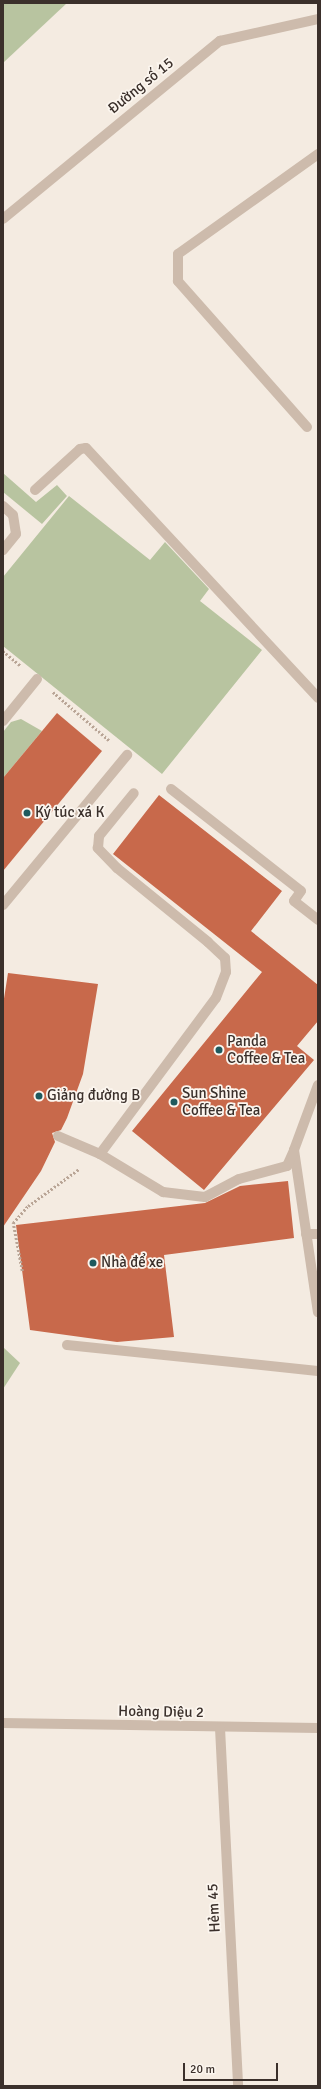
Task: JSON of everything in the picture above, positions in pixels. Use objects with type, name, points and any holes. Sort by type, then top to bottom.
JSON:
[{"type":"street","name":"Đường số 15","points":[[3,218],[220,41],[317,21]]},
{"type":"street","points":[[307,427],[178,281],[178,254],[318,154]]},
{"type":"street","points":[[35,490],[80,449],[86,448],[318,698]]},
{"type":"street","points":[[3,506],[13,515],[16,534],[3,550]]},
{"type":"street","points":[[3,721],[37,679]]},
{"type":"street","points":[[3,905],[127,755]]},
{"type":"street","points":[[171,789],[301,891],[294,901],[318,920]]},
{"type":"street","points":[[100,1154],[216,998],[226,972],[225,958],[208,942],[117,868],[98,848],[99,836],[134,793]]},
{"type":"street","points":[[58,1136],[100,1154],[164,1192],[205,1197],[239,1179],[287,1166],[318,1085]]},
{"type":"street","points":[[294,1150],[318,1312]]},
{"type":"street","points":[[306,1234],[318,1234]]},
{"type":"street","points":[[67,1346],[318,1371]]},
{"type":"street","name":"Hoàng Diệu 2","points":[[3,1723],[220,1728],[318,1728]]},
{"type":"street","name":"Hẻm 45","points":[[220,1728],[238,2086]]},
{"type":"path","points":[[37,679],[127,755]]},
{"type":"path","points":[[22,1271],[13,1222],[28,1206],[100,1154]]},
{"type":"green space","points":[[3,3],[67,3],[3,63]]},
{"type":"green space","points":[[3,473],[36,502],[57,485],[67,496],[42,524],[3,492]]},
{"type":"green space","points":[[69,496],[150,560],[165,542],[209,589],[200,601],[262,650],[162,774],[3,646],[3,577]]},
{"type":"green space","points":[[21,719],[42,731],[3,778],[3,732],[11,722]]},
{"type":"green space","points":[[3,1347],[20,1363],[3,1389]]},
{"type":"building","name":"Ký túc xá K","points":[[57,713],[102,751],[3,871],[3,778]]},
{"type":"building","points":[[159,795],[282,891],[251,931],[318,985],[318,1021],[297,1046],[314,1060],[204,1190],[132,1131],[262,972],[113,854]]},
{"type":"building","name":"Giảng đường B","points":[[8,973],[98,984],[83,1074],[67,1118],[61,1130],[52,1133],[55,1142],[41,1171],[3,1227],[3,1005]]},
{"type":"building","name":"Nhà để xe","points":[[288,1181],[294,1238],[164,1255],[174,1337],[117,1342],[30,1330],[16,1225],[205,1203],[240,1186]]},
{"type":"place","name":"Ký túc xá K","points":[[27,813]]},
{"type":"place","name":"Panda Coffee & Tea","points":[[219,1050]]},
{"type":"place","name":"Giảng đường B","points":[[39,1096]]},
{"type":"place","name":"Sun Shine Coffee & Tea","points":[[174,1102]]},
{"type":"place","name":"Nhà để xe","points":[[93,1263]]}]
